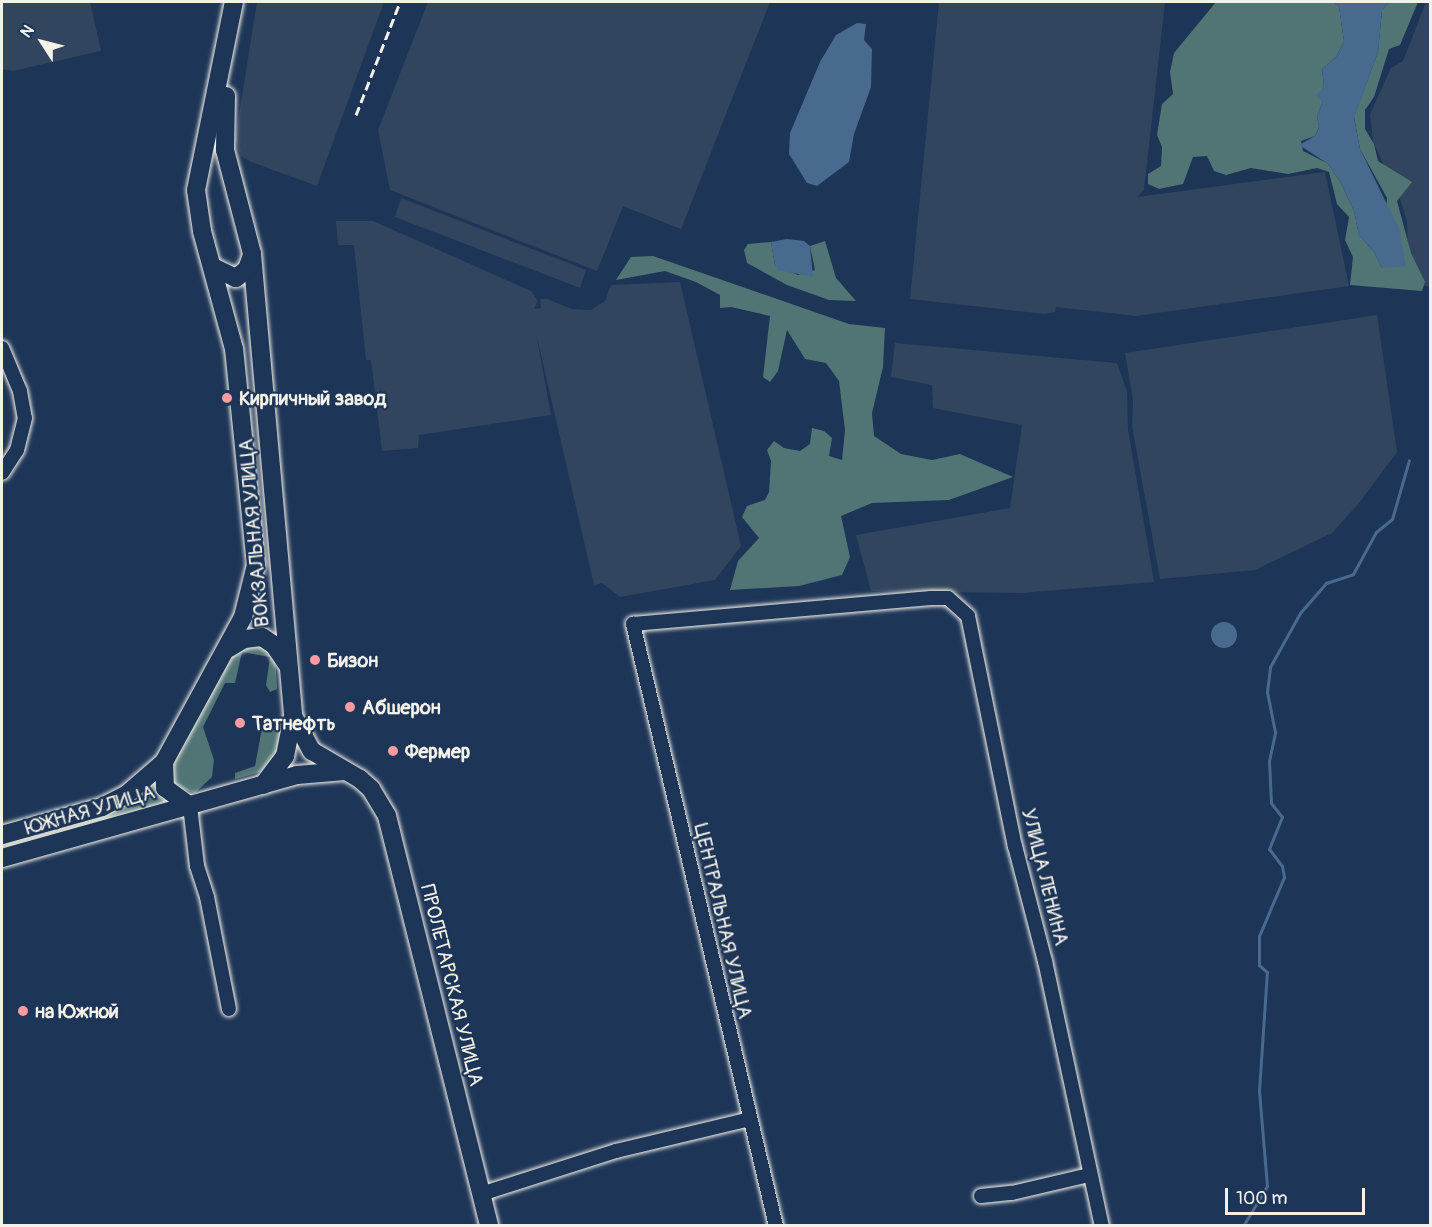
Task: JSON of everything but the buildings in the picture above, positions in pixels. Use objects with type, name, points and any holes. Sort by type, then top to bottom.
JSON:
[{"type":"main road","name":"ВОКЗАЛЬНАЯ УЛИЦА","points":[[164,762],[229,648],[253,590],[256,565],[234,349],[197,206],[197,175],[234,2]]},
{"type":"main road","name":"ВОКЗАЛЬНАЯ УЛИЦА","points":[[242,2],[223,110],[222,132],[252,254],[293,716],[285,756],[262,784]]},
{"type":"main road","points":[[197,175],[212,163],[232,170]]},
{"type":"main road","points":[[213,267],[236,278],[247,269],[252,254]]},
{"type":"main road","name":"ВОКЗАЛЬНАЯ УЛИЦА","points":[[229,648],[244,639],[262,638],[274,645],[288,665]]},
{"type":"main road","name":"ПРОЛЕТАРСКАЯ УЛИЦА","points":[[293,716],[312,751],[347,771],[371,789],[387,816],[489,1226]]},
{"type":"main road","points":[[164,762],[165,788],[190,806],[297,775],[347,771]]},
{"type":"main road","name":"ЮЖНАЯ УЛИЦА","points":[[2,835],[102,807],[126,795],[164,762]]},
{"type":"main road","name":"ЮЖНАЯ УЛИЦА","points":[[2,858],[190,806]]},
{"type":"street","points":[[2,348],[20,391],[25,418],[17,450],[2,473]]},
{"type":"street","name":"ЦЕНТРАЛЬНАЯ УЛИЦА","points":[[776,1226],[633,624],[853,603],[948,598]]},
{"type":"street","name":"УЛИЦА ЛЕНИНА","points":[[948,598],[969,616],[1089,1175],[1102,1226]]},
{"type":"street","points":[[190,806],[197,866],[207,897],[229,1009]]},
{"type":"street","points":[[481,1194],[616,1151],[750,1119]]},
{"type":"street","points":[[981,1196],[1012,1193],[1089,1175]]},
{"type":"shaded area","points":[[2,2],[90,2],[101,51],[13,71],[2,69]]},
{"type":"shaded area","points":[[257,2],[384,2],[317,186],[251,162],[241,156],[235,140]]},
{"type":"shaded area","points":[[428,2],[770,2],[681,229],[623,206],[597,271],[390,190],[378,130]]},
{"type":"shaded area","points":[[939,2],[1165,2],[1144,190],[1137,197],[1325,172],[1349,286],[1136,316],[1056,307],[1055,312],[1045,314],[910,299]]},
{"type":"shaded area","points":[[1334,2],[1389,2],[1382,10],[1378,52],[1354,118],[1360,149],[1399,229],[1406,266],[1382,268],[1374,252],[1359,235],[1354,211],[1340,181],[1327,163],[1299,145],[1315,136],[1319,128],[1317,116],[1323,101],[1316,96],[1324,86],[1322,69],[1336,57],[1344,41],[1339,7]]},
{"type":"shaded area","points":[[1426,2],[1430,2],[1430,287],[1417,284],[1408,252],[1407,222],[1400,199],[1373,142],[1370,114],[1391,68],[1403,61]]},
{"type":"shaded area","points":[[857,23],[866,24],[864,40],[872,49],[871,87],[854,134],[849,162],[817,186],[807,183],[789,154],[790,133],[820,62],[836,35]]},
{"type":"shaded area","points":[[401,198],[586,270],[580,288],[395,217]]},
{"type":"shaded area","points":[[336,221],[373,221],[531,291],[538,301],[534,309],[541,308],[540,299],[547,299],[572,309],[591,310],[605,301],[611,285],[680,282],[741,546],[715,580],[620,597],[602,583],[594,585],[536,333],[551,415],[419,435],[418,448],[382,451],[371,360],[366,360],[354,245],[338,245]]},
{"type":"shaded area","points":[[787,239],[804,241],[810,246],[813,277],[778,270],[771,242]]},
{"type":"shaded area","points":[[1377,315],[1397,452],[1359,503],[1332,533],[1255,570],[1160,579],[1132,426],[1133,401],[1125,353]]},
{"type":"shaded area","points":[[895,343],[1117,363],[1127,392],[1128,429],[1154,582],[1021,593],[871,591],[856,535],[1010,508],[1022,425],[933,408],[932,385],[891,377]]},
{"type":"shaded area","points":[[1224,622],[1233,626],[1237,635],[1233,644],[1224,648],[1215,644],[1211,635],[1215,626]]},
{"type":"green space","points":[[1216,2],[1334,2],[1339,7],[1344,41],[1336,57],[1322,69],[1324,86],[1317,96],[1323,101],[1317,116],[1319,127],[1315,136],[1301,141],[1303,151],[1327,163],[1340,181],[1354,211],[1359,235],[1374,252],[1382,268],[1387,198],[1360,149],[1354,117],[1378,52],[1382,10],[1389,2],[1418,2],[1400,45],[1389,49],[1374,97],[1365,110],[1365,129],[1374,144],[1378,161],[1412,182],[1397,201],[1411,253],[1425,282],[1422,291],[1350,285],[1353,257],[1345,240],[1349,217],[1337,204],[1329,172],[1317,168],[1288,174],[1251,168],[1226,175],[1214,171],[1207,156],[1193,157],[1183,184],[1159,189],[1148,184],[1148,174],[1161,166],[1162,147],[1157,135],[1162,104],[1173,94],[1170,72],[1174,53]]},
{"type":"green space","points":[[825,241],[836,278],[856,301],[829,300],[787,285],[747,263],[744,250],[748,244],[771,242],[775,265],[798,275],[815,270],[810,246]]},
{"type":"green space","points":[[653,256],[849,324],[885,328],[883,367],[872,413],[874,436],[901,454],[932,460],[960,454],[1013,477],[949,500],[872,503],[841,516],[850,557],[842,575],[799,586],[730,590],[738,561],[759,538],[742,517],[747,506],[765,500],[769,492],[771,461],[767,450],[774,441],[784,448],[800,451],[810,444],[812,428],[824,431],[832,438],[829,456],[842,460],[845,430],[839,381],[826,363],[805,359],[787,330],[778,371],[770,382],[763,377],[770,316],[731,307],[720,308],[720,295],[696,282],[665,271],[616,280],[631,257]]},
{"type":"green space","points":[[264,644],[275,654],[277,689],[270,692],[266,685],[270,657],[242,652],[235,683],[225,683],[203,727],[214,760],[212,777],[195,793],[173,786],[170,771],[220,674],[236,651]]},
{"type":"green space","points":[[272,718],[279,719],[283,727],[280,748],[264,771],[235,779],[235,773],[255,766],[263,723]]},
{"type":"green space","points":[[155,781],[168,804],[2,854],[2,838]]},
{"type":"waterway","points":[[1243,1226],[1267,1186],[1259,1091],[1267,972],[1259,965],[1259,936],[1284,877],[1282,866],[1269,849],[1282,817],[1271,803],[1269,761],[1275,732],[1267,692],[1270,667],[1300,613],[1326,583],[1353,574],[1376,532],[1392,519],[1409,460]]},
{"type":"railway","points":[[356,115],[400,2]]},
{"type":"place","name":"Кирпичный завод","points":[[227,398]]},
{"type":"place","name":"Бизон","points":[[315,660]]},
{"type":"place","name":"Абшерон","points":[[350,707]]},
{"type":"place","name":"Татнефть","points":[[240,723]]},
{"type":"place","name":"Фермер","points":[[393,751]]},
{"type":"place","name":"на Южной","points":[[23,1011]]}]
